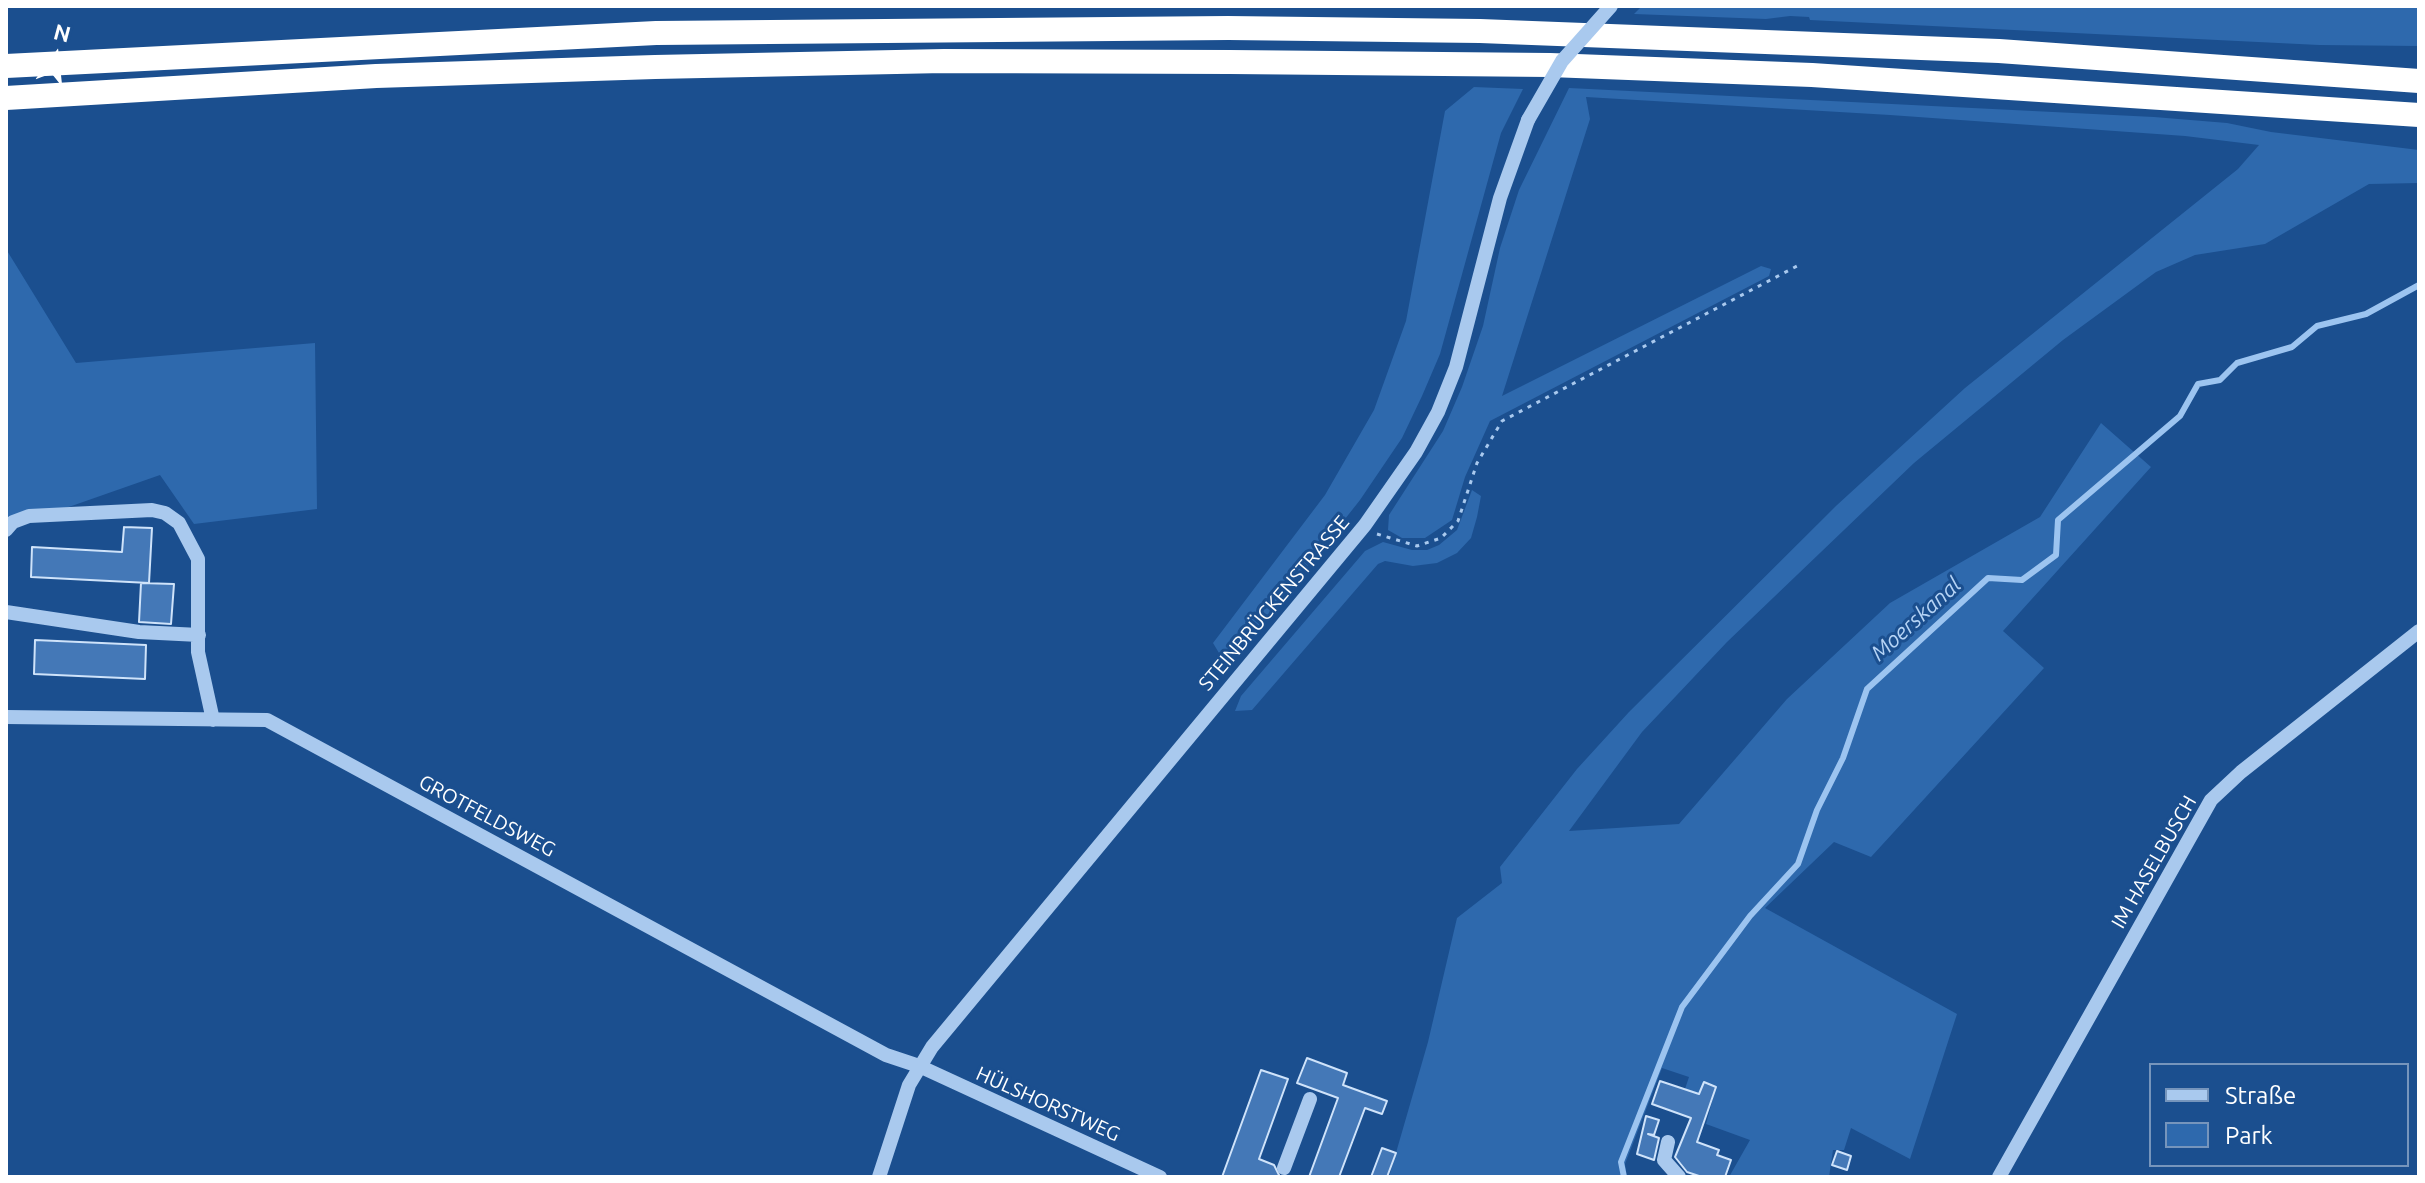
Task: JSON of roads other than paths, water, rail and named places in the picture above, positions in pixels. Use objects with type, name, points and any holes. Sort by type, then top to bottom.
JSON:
[{"type":"highway","points":[[6,66],[656,33],[1228,28],[1480,31],[1999,51],[2419,81]]},
{"type":"highway","points":[[6,98],[376,76],[655,67],[944,61],[1230,62],[1550,65],[1812,75],[2419,115]]},
{"type":"street","name":"STEINBRÜCKENSTRASSE","points":[[879,1177],[909,1085],[919,1066],[1365,525],[1401,475],[1438,412],[1456,367],[1504,183],[1528,120],[1562,61],[1611,6]]},
{"type":"street","points":[[6,530],[13,522],[29,516],[152,510],[165,513],[179,523],[198,559],[198,652],[213,720]]},
{"type":"street","points":[[6,612],[139,632],[199,635]]},
{"type":"street","name":"IM HASELBUSCH","points":[[1999,1177],[2211,800],[2241,772],[2419,631]]},
{"type":"street","name":"GROTFELDSWEG","points":[[6,717],[267,720],[886,1055],[919,1066]]},
{"type":"street","name":"HÜLSHORSTWEG","points":[[919,1066],[1160,1177]]},
{"type":"street","points":[[1284,1168],[1310,1099]]},
{"type":"street","points":[[1668,1142],[1664,1160],[1679,1177]]},
{"type":"waterway","name":"Moerskanal","points":[[1624,1177],[1621,1162],[1682,1007],[1750,916],[1798,864],[1817,810],[1843,758],[1867,689],[1988,578],[2022,580],[2056,555],[2058,520],[2180,416],[2198,384],[2220,380],[2237,363],[2292,347],[2317,326],[2366,314],[2419,285]]}]
